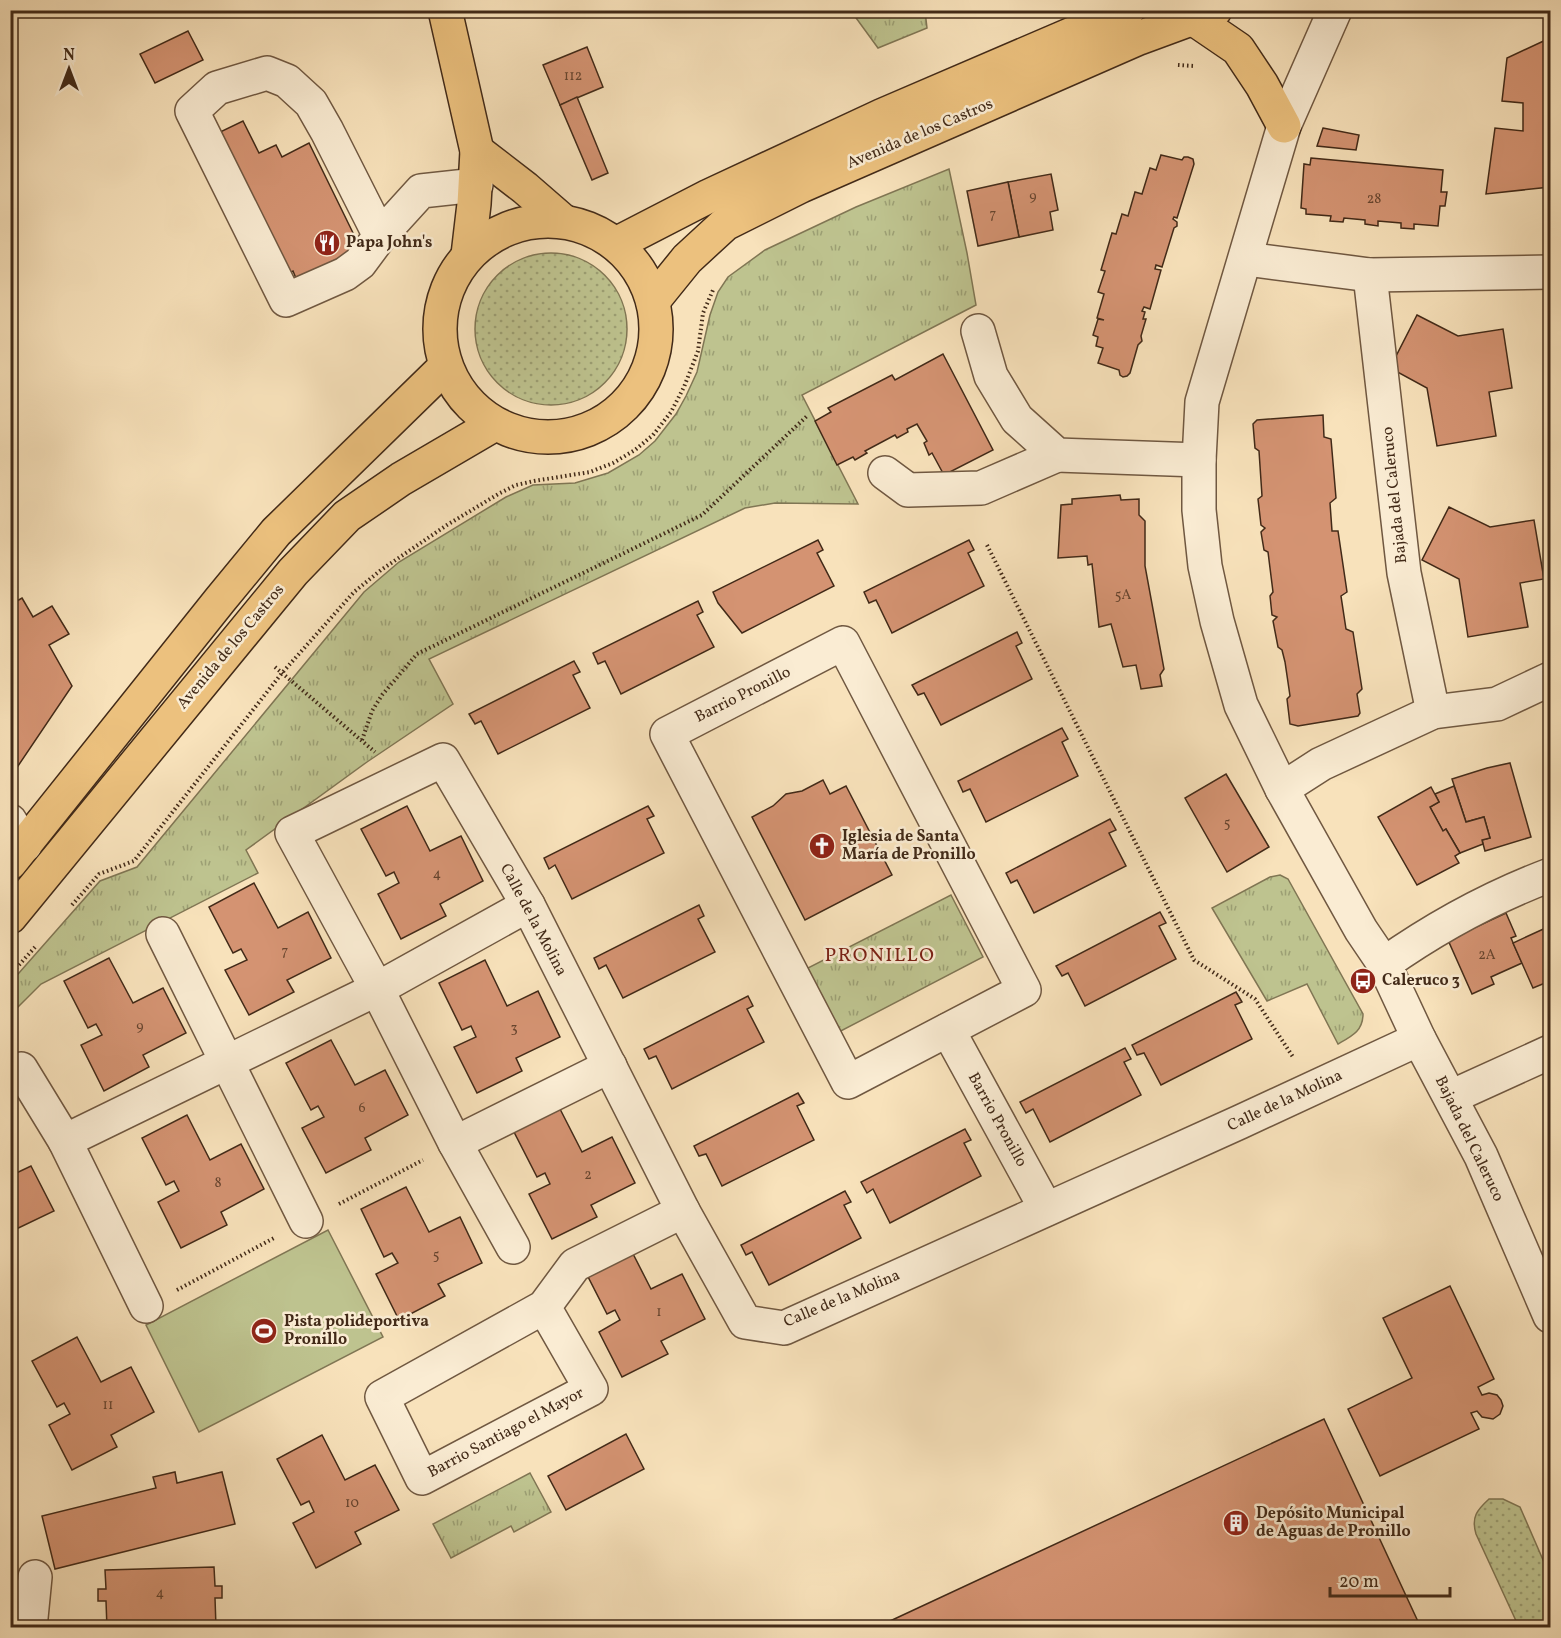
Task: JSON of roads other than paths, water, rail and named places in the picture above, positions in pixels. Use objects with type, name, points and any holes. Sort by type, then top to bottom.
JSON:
[{"type":"main road","points":[[445,10],[477,151],[476,185],[468,255]]},
{"type":"main road","name":"Avenida de los Castros","points":[[616,244],[709,196],[880,116],[1128,10]]},
{"type":"main road","points":[[1204,15],[1238,49],[1262,85],[1284,126]]},
{"type":"main road","name":"Avenida de los Castros","points":[[653,301],[687,259],[725,224],[801,186],[1139,38],[1204,15]]},
{"type":"main road","points":[[477,151],[563,221]]},
{"type":"main road","points":[[563,221],[591,229],[616,244],[639,269],[653,301],[657,333],[651,364],[637,392],[615,415],[587,430],[556,438],[524,435],[495,424],[465,400],[445,367],[439,338],[440,308],[450,279],[468,255],[495,234],[528,222],[563,221]]},
{"type":"main road","points":[[15,843],[276,532],[445,367]]},
{"type":"main road","name":"Avenida de los Castros","points":[[10,917],[293,572],[347,516],[400,479],[495,424]]},
{"type":"street","name":"Bajada del Caleruco","points":[[1315,10],[1315,55]]},
{"type":"street","name":"Bajada del Caleruco","points":[[1335,10],[1284,126],[1202,402],[1199,510],[1205,566],[1217,621],[1241,705],[1282,789],[1361,930],[1384,964],[1419,1039],[1480,1156],[1551,1316]]},
{"type":"street","points":[[380,236],[322,121],[310,103],[287,81],[267,73],[217,88],[192,111],[286,300],[345,274],[360,263],[380,236],[421,191],[476,185]]},
{"type":"street","points":[[1246,260],[1370,275],[1551,272]]},
{"type":"street","name":"Bajada del Caleruco","points":[[1370,275],[1404,573],[1433,712]]},
{"type":"street","points":[[978,331],[991,376],[1017,419],[1057,455]]},
{"type":"street","points":[[885,473],[908,490],[981,488],[1057,455],[1199,460]]},
{"type":"street","name":"Barrio Pronillo","points":[[843,643],[1024,990],[948,1030],[848,1082],[667,734],[843,643]]},
{"type":"street","points":[[1282,789],[1321,764],[1433,712],[1497,704],[1551,679]]},
{"type":"street","name":"Calle de la Molina","points":[[377,989],[292,833],[443,760],[528,905],[683,1211],[745,1322],[784,1328],[1419,1039]]},
{"type":"street","points":[[1384,964],[1409,946],[1465,914],[1529,883],[1551,875]]},
{"type":"street","points":[[65,1141],[377,989],[528,905]]},
{"type":"street","points":[[163,934],[306,1221]]},
{"type":"street","points":[[377,989],[455,1143],[513,1247]]},
{"type":"street","name":"Barrio Pronillo","points":[[948,1030],[1046,1209]]},
{"type":"street","points":[[1450,1097],[1551,1052]]},
{"type":"street","points":[[455,1143],[610,1066]]},
{"type":"street","points":[[10,1072],[21,1069],[65,1141],[146,1306]]},
{"type":"street","name":"Barrio Santiago el Mayor","points":[[544,1307],[591,1389],[422,1478],[382,1397],[544,1307],[575,1265],[683,1211]]},
{"type":"street","points":[[30,1628],[35,1577]]},
{"type":"place","name":"Papa John's","points":[[327,243]]},
{"type":"place","name":"Iglesia de Santa María de Pronillo","points":[[822,846]]},
{"type":"place","name":"Caleruco 3","points":[[1363,981]]},
{"type":"place","name":"Pista polideportiva Pronillo","points":[[264,1331]]},
{"type":"place","name":"Depósito Municipal de Aguas de Pronillo","points":[[1236,1523]]},
{"type":"district","name":"PRONILLO","points":[[880,956]]}]
